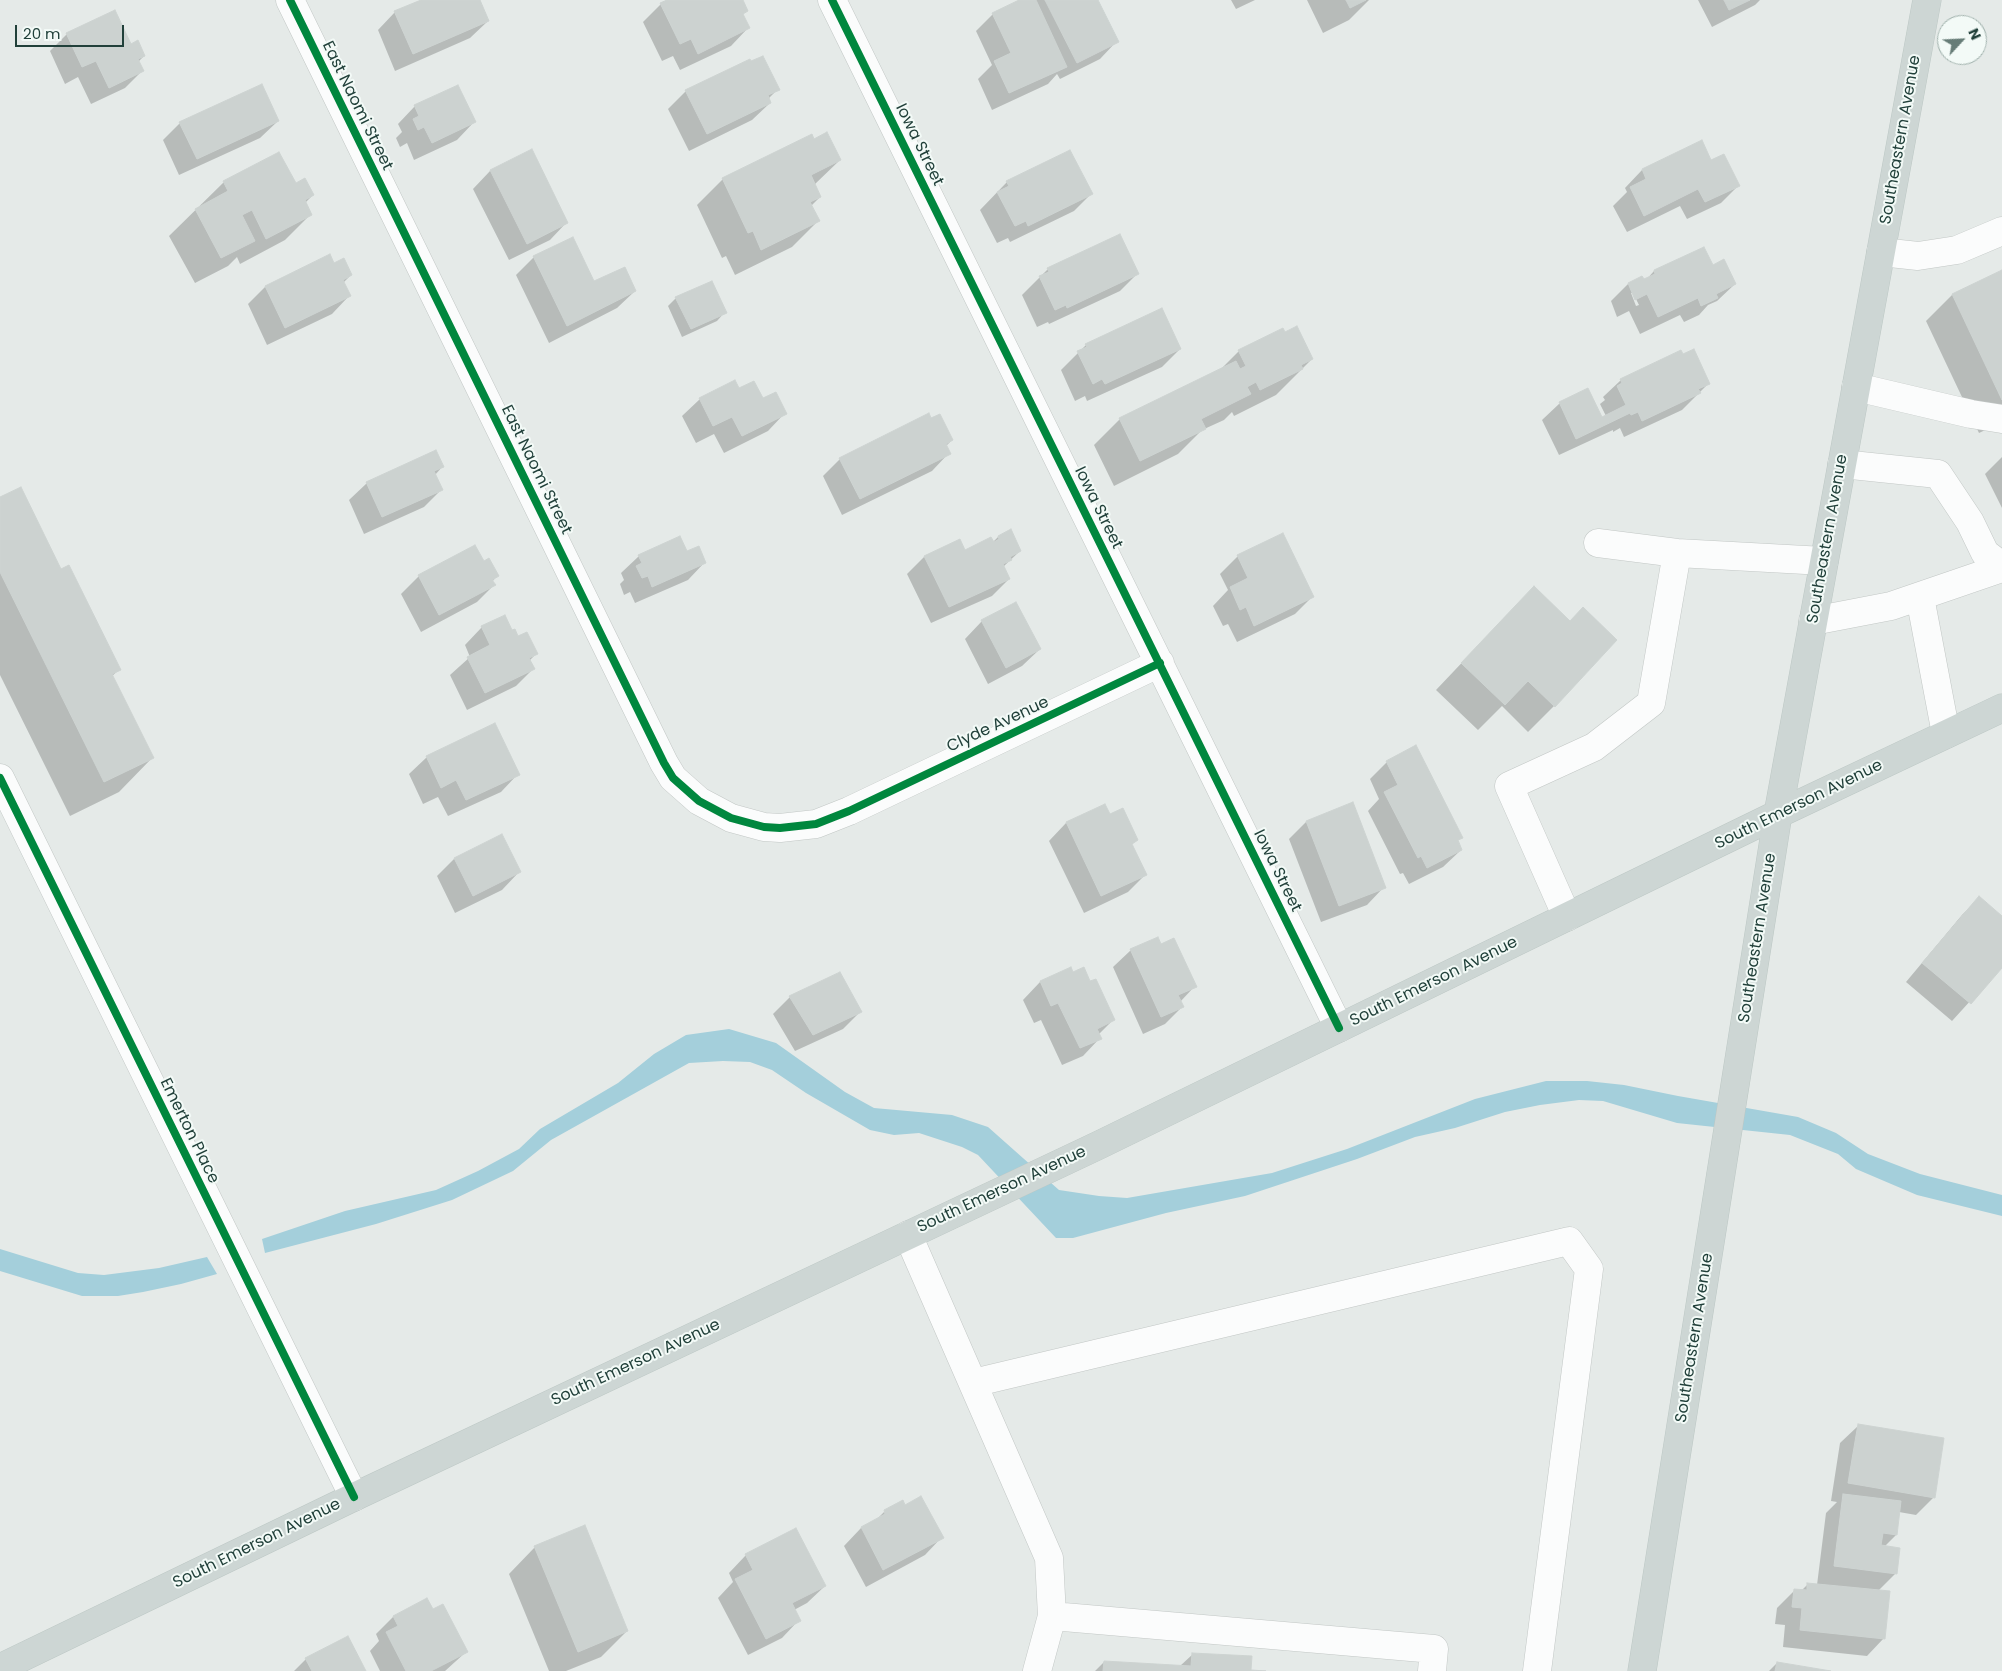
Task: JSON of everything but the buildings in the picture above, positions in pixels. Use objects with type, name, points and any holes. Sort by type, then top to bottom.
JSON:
[{"type":"main road","name":"Southeastern Avenue","points":[[1642,1671],[1778,814],[1927,0]]},
{"type":"main road","name":"South Emerson Avenue","points":[[0,1668],[354,1497],[1096,1146],[1778,814],[2002,708]]},
{"type":"street","name":"East Naomi Street","points":[[290,0],[664,764],[674,778],[699,801],[731,818],[764,827],[780,828],[816,824],[849,811]]},
{"type":"street","name":"Iowa Street","points":[[832,0],[1339,1028]]},
{"type":"street","points":[[1881,252],[1918,256],[1957,250],[2002,231]]},
{"type":"street","points":[[1856,387],[1971,414],[2002,419]]},
{"type":"street","points":[[1813,621],[1891,606],[2002,567],[1985,552],[1970,522],[1938,474],[1842,464]]},
{"type":"street","points":[[1598,543],[1677,553],[1824,561]]},
{"type":"street","points":[[1567,917],[1510,786],[1594,747],[1651,703],[1677,553]]},
{"type":"street","points":[[1920,597],[1946,734]]},
{"type":"street","name":"Clyde Avenue","points":[[849,811],[1160,663]]},
{"type":"street","name":"Emerton Place","points":[[0,778],[354,1497]]},
{"type":"street","points":[[908,1235],[1048,1558],[1052,1616],[1037,1671]]},
{"type":"street","points":[[973,1383],[1569,1241],[1589,1269],[1536,1671]]},
{"type":"street","points":[[1052,1616],[1434,1649],[1432,1671]]},
{"type":"water","points":[[729,1029],[776,1043],[845,1092],[874,1108],[952,1115],[988,1127],[1059,1190],[1099,1196],[1127,1198],[1272,1173],[1347,1149],[1475,1099],[1546,1081],[1587,1081],[1624,1085],[1798,1117],[1836,1133],[1868,1154],[1920,1174],[2002,1195],[2002,1216],[1917,1195],[1856,1169],[1838,1154],[1790,1135],[1677,1123],[1603,1101],[1579,1100],[1505,1112],[1455,1128],[1415,1137],[1357,1159],[1245,1196],[1166,1213],[1073,1238],[1056,1238],[978,1155],[962,1147],[919,1133],[894,1135],[870,1130],[806,1093],[772,1070],[750,1062],[723,1061],[689,1063],[551,1140],[513,1171],[452,1200],[376,1224],[265,1253],[262,1239],[345,1211],[436,1190],[478,1171],[519,1149],[540,1129],[618,1083],[654,1054],[686,1035]]},
{"type":"water","points":[[0,1249],[78,1273],[104,1275],[159,1268],[207,1257],[217,1274],[143,1292],[118,1296],[82,1296],[0,1271]]},
{"type":"cycle path","points":[[290,0],[664,763],[673,778],[699,801],[731,818],[764,827],[780,828],[816,824],[849,811],[1160,663]]},
{"type":"cycle path","points":[[832,0],[1339,1028]]},
{"type":"cycle path","points":[[0,778],[354,1497]]}]
